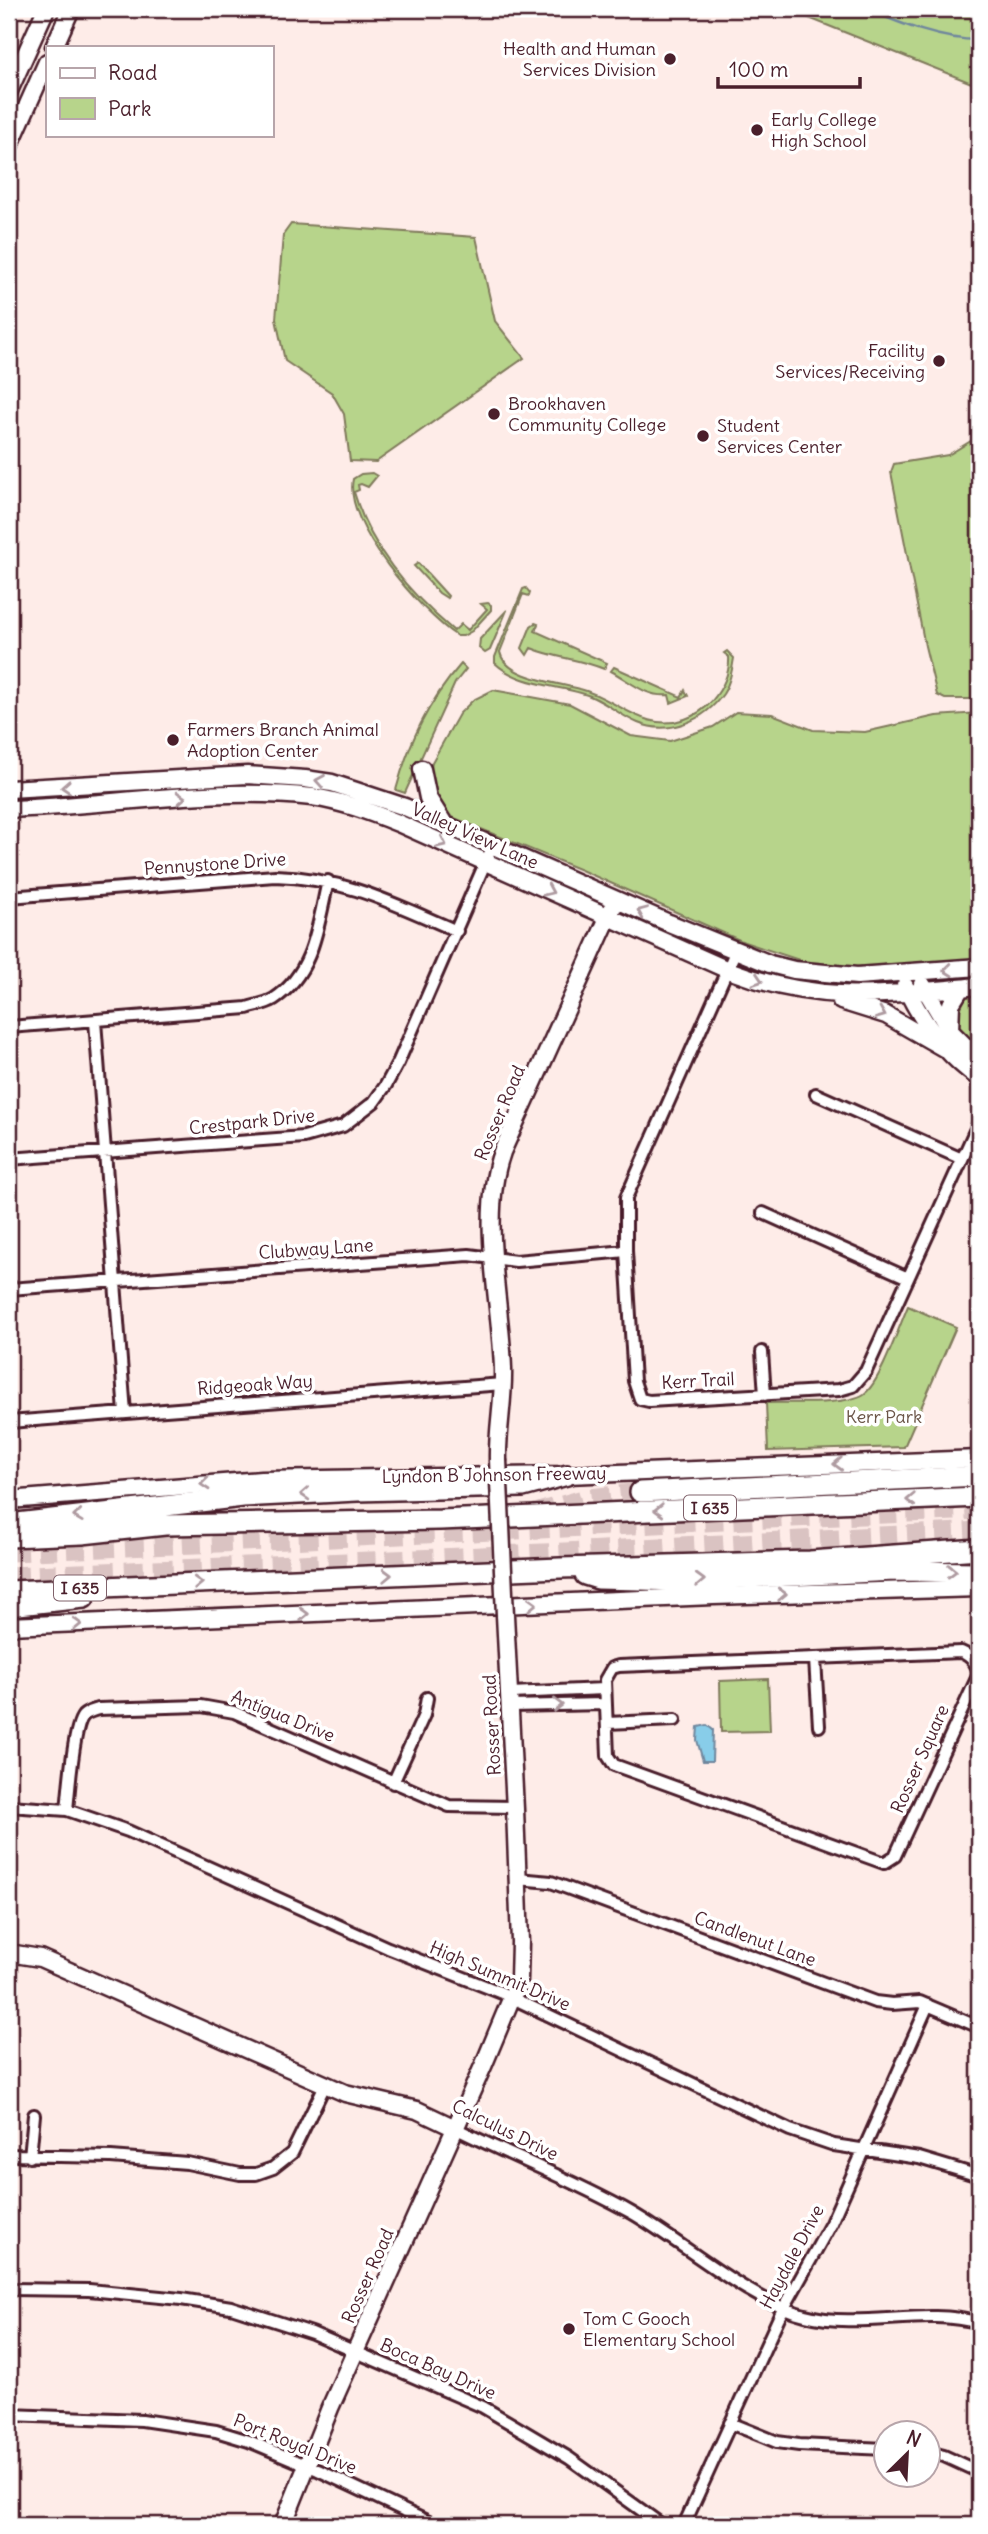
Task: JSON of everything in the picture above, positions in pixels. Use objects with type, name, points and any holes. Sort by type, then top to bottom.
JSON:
[{"type":"highway","points":[[9,1524],[243,1497],[523,1487],[567,1475]]},
{"type":"highway","points":[[640,1492],[979,1476]]},
{"type":"highway","name":"I 635","points":[[9,1537],[82,1534],[165,1525],[440,1520],[979,1497]]},
{"type":"highway","name":"I 635","points":[[9,1591],[560,1568],[810,1561],[979,1549]]},
{"type":"highway","points":[[560,1568],[598,1579],[682,1581],[895,1571],[979,1572]]},
{"type":"highway","points":[[9,1606],[73,1601],[150,1585]]},
{"type":"main road","points":[[9,91],[46,9]]},
{"type":"main road","points":[[54,46],[71,9]]},
{"type":"main road","points":[[9,147],[46,64]]},
{"type":"main road","points":[[422,769],[428,798],[445,824]]},
{"type":"main road","name":"Valley View Lane","points":[[9,789],[236,776],[332,783],[386,799],[770,964],[794,970],[858,976],[979,967]]},
{"type":"main road","points":[[122,783],[123,801]]},
{"type":"main road","name":"Valley View Lane","points":[[9,810],[239,794],[313,797],[352,806],[398,822],[728,970],[774,986],[859,995],[979,986]]},
{"type":"main road","name":"Rosser Road","points":[[283,2525],[355,2352],[519,1980],[518,1879],[498,1460],[503,1384],[492,1198],[497,1167],[616,900]]},
{"type":"main road","points":[[916,973],[950,1031],[979,1060]]},
{"type":"main road","points":[[899,974],[924,1021],[947,1050],[979,1078]]},
{"type":"main road","points":[[950,1031],[951,1004],[961,988]]},
{"type":"main road","points":[[816,992],[886,1015],[947,1050]]},
{"type":"main road","name":"Lyndon B Johnson Freeway","points":[[9,1500],[273,1479],[567,1475],[979,1459]]},
{"type":"main road","points":[[9,1626],[686,1597],[979,1588]]},
{"type":"main road","name":"Calculus Drive","points":[[9,1953],[40,1958],[355,2095],[416,2110],[455,2127]]},
{"type":"street","name":"Crestpark Drive","points":[[9,1158],[304,1137],[342,1126],[374,1102],[398,1063],[493,845]]},
{"type":"street","name":"Pennystone Drive","points":[[9,897],[275,876],[302,877],[370,893],[457,932]]},
{"type":"street","points":[[9,1027],[247,1008],[272,1000],[290,986],[304,969],[315,938],[328,881]]},
{"type":"street","name":"Kerr Trail","points":[[736,950],[629,1188],[625,1208],[626,1251],[634,1381],[640,1399],[649,1401],[839,1390],[859,1381],[866,1371],[979,1122]]},
{"type":"street","points":[[95,1021],[125,1413]]},
{"type":"street","points":[[816,1094],[962,1160]]},
{"type":"street","points":[[763,1213],[908,1278]]},
{"type":"street","name":"Clubway Lane","points":[[9,1289],[469,1255],[516,1261],[626,1251]]},
{"type":"street","points":[[762,1352],[765,1395]]},
{"type":"street","name":"Ridgeoak Way","points":[[9,1422],[503,1384]]},
{"type":"street","name":"Rosser Square","points":[[961,1652],[975,1661],[978,1674],[895,1856],[884,1863],[614,1765],[608,1756],[604,1689],[607,1674],[619,1666],[961,1652]]},
{"type":"street","points":[[815,1659],[819,1726]]},
{"type":"street","points":[[510,1700],[604,1689]]},
{"type":"street","points":[[393,1783],[424,1716],[427,1698]]},
{"type":"street","points":[[510,1700],[605,1704]]},
{"type":"street","name":"Antigua Drive","points":[[67,1810],[81,1719],[87,1713],[98,1709],[201,1706],[234,1712],[449,1806],[515,1807]]},
{"type":"street","points":[[607,1723],[675,1720]]},
{"type":"street","name":"High Summit Drive","points":[[9,1806],[67,1810],[128,1831],[388,1948],[513,1997],[790,2130],[834,2145],[919,2158],[979,2176]]},
{"type":"street","name":"Candlenut Lane","points":[[518,1879],[551,1882],[875,2002],[920,2002],[979,2027]]},
{"type":"street","name":"Haydale Drive","points":[[684,2525],[784,2307],[831,2223],[928,2005]]},
{"type":"street","points":[[9,2155],[111,2157],[187,2163],[240,2174],[256,2174],[273,2168],[292,2153],[326,2083]]},
{"type":"street","points":[[30,2157],[34,2115]]},
{"type":"street","name":"Calculus Drive","points":[[455,2127],[606,2199],[744,2286],[805,2315],[846,2321],[952,2318],[979,2323]]},
{"type":"street","name":"Boca Bay Drive","points":[[9,2289],[89,2290],[181,2299],[266,2317],[483,2407],[569,2458],[662,2525]]},
{"type":"street","name":"Port Royal Drive","points":[[9,2415],[142,2420],[191,2425],[249,2441],[435,2525]]},
{"type":"street","points":[[730,2423],[776,2442],[872,2448]]},
{"type":"street","points":[[942,2455],[979,2472]]},
{"type":"green space","points":[[789,9],[979,9],[979,86],[794,12]]},
{"type":"green space","points":[[291,224],[476,237],[495,321],[524,358],[376,462],[350,461],[344,414],[332,393],[285,361],[276,319],[283,235]]},
{"type":"green space","points":[[979,436],[979,699],[945,699],[937,695],[925,646],[891,472],[894,464],[948,455]]},
{"type":"green space","points":[[372,473],[377,476],[368,487],[358,485],[359,490],[354,492],[361,513],[381,551],[407,586],[454,631],[461,624],[468,630],[487,609],[481,604],[491,605],[491,610],[472,631],[457,636],[424,608],[406,588],[372,542],[353,498],[353,479],[361,474]]},
{"type":"green space","points":[[418,563],[448,596],[447,598],[414,566]]},
{"type":"green space","points":[[526,588],[529,596],[523,594],[500,652],[504,661],[522,674],[593,693],[631,713],[656,722],[670,722],[693,716],[712,701],[727,675],[729,657],[724,653],[727,651],[734,658],[723,694],[706,711],[685,723],[662,728],[650,727],[624,716],[589,695],[536,683],[504,670],[495,663],[495,657],[523,589]]},
{"type":"green space","points":[[507,610],[490,650],[485,653],[479,648],[480,639]]},
{"type":"green space","points":[[538,624],[535,631],[607,663],[604,669],[531,648],[527,655],[522,648],[531,626]]},
{"type":"green space","points":[[461,664],[466,669],[455,683],[405,793],[396,790],[421,723]]},
{"type":"green space","points":[[614,667],[681,697],[685,690],[688,696],[671,703],[669,695],[653,694],[638,688],[611,671]]},
{"type":"green space","points":[[493,690],[570,704],[631,736],[670,741],[713,727],[736,712],[772,714],[813,730],[865,732],[936,716],[979,713],[979,960],[898,968],[824,968],[744,942],[581,870],[447,815],[427,793],[432,762],[459,714],[473,700]]},
{"type":"green space","points":[[979,995],[979,1053],[970,1046],[955,1021],[966,996]]},
{"type":"green space","name":"Kerr Park","points":[[908,1306],[956,1327],[904,1447],[768,1451],[766,1403],[831,1402],[864,1394],[883,1367]]},
{"type":"green space","points":[[768,1679],[770,1731],[721,1732],[720,1681]]},
{"type":"water","points":[[707,1725],[713,1730],[712,1761],[703,1761],[697,1740],[698,1727]]},
{"type":"waterway","points":[[866,9],[936,34],[979,40]]},
{"type":"tunnel","points":[[535,1513],[583,1499],[640,1492]]},
{"type":"tunnel","points":[[9,1552],[979,1510]]},
{"type":"tunnel","points":[[9,1576],[979,1531]]},
{"type":"place","name":"Health and Human Services Division","points":[[670,59]]},
{"type":"place","name":"Early College High School","points":[[757,130]]},
{"type":"place","name":"Facility Services/Receiving","points":[[939,361]]},
{"type":"place","name":"Brookhaven Community College","points":[[494,414]]},
{"type":"place","name":"Student Services Center","points":[[703,436]]},
{"type":"place","name":"Farmers Branch Animal Adoption Center","points":[[173,740]]},
{"type":"place","name":"Tom C Gooch Elementary School","points":[[569,2329]]}]
